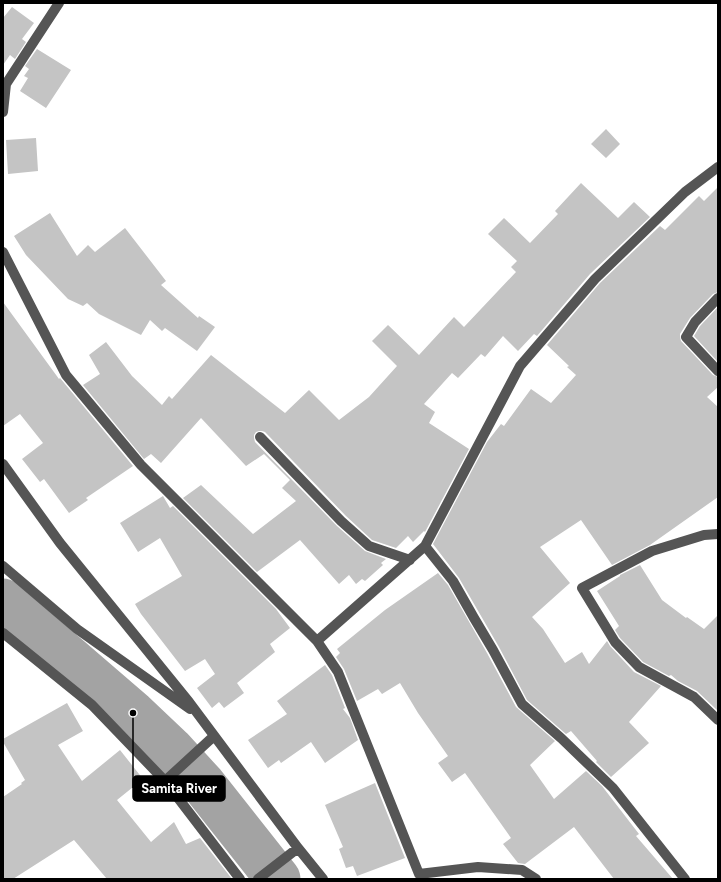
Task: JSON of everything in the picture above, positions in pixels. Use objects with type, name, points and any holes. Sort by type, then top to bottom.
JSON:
[{"type":"street","points":[[3,112],[6,84],[59,3]]},
{"type":"street","points":[[317,641],[425,546],[520,366],[595,279],[685,192],[718,167]]},
{"type":"street","points":[[3,252],[66,375],[141,465],[317,641],[338,672],[419,874],[478,867],[522,870],[536,879]]},
{"type":"street","points":[[718,298],[695,322],[686,337],[718,371]]},
{"type":"street","points":[[260,437],[341,521],[369,546],[410,560]]},
{"type":"street","points":[[3,464],[60,543],[200,716],[242,771],[295,850],[322,879]]},
{"type":"street","points":[[718,534],[704,535],[652,551],[582,588],[615,642],[639,667],[694,697],[718,720]]},
{"type":"street","points":[[425,546],[453,581],[522,704],[561,738],[613,788],[685,879]]},
{"type":"street","points":[[3,566],[77,629],[200,716]]},
{"type":"street","points":[[3,633],[92,705],[167,779],[240,879]]},
{"type":"street","points":[[167,779],[214,736]]},
{"type":"street","points":[[258,879],[295,850]]},
{"type":"building","points":[[12,7],[34,23],[22,39],[26,42],[15,59],[10,55],[3,65],[3,18]]},
{"type":"building","points":[[37,49],[71,70],[46,108],[20,91],[28,78],[24,76],[29,69],[25,66]]},
{"type":"building","points":[[606,129],[620,144],[606,158],[591,144]]},
{"type":"building","points":[[36,138],[38,171],[8,174],[6,140]]},
{"type":"building","points":[[581,183],[618,218],[634,202],[650,217],[590,274],[537,336],[534,334],[518,351],[503,336],[485,357],[481,354],[458,378],[452,373],[424,404],[435,412],[429,423],[469,449],[425,532],[424,531],[413,542],[408,536],[396,548],[372,540],[346,516],[265,432],[259,431],[254,435],[255,442],[337,526],[365,551],[386,559],[381,563],[383,565],[365,581],[362,579],[356,584],[349,575],[339,584],[300,540],[257,572],[183,498],[201,485],[253,534],[296,501],[282,488],[290,480],[264,454],[246,466],[201,418],[161,463],[151,454],[144,459],[83,385],[100,374],[89,355],[106,342],[132,376],[162,405],[169,396],[172,399],[211,355],[285,413],[309,390],[339,420],[369,397],[397,366],[372,341],[388,325],[419,355],[454,317],[464,327],[516,272],[511,267],[517,261],[488,234],[504,218],[530,243],[558,214],[555,211]]},
{"type":"building","points":[[718,187],[718,292],[713,294],[690,318],[680,334],[680,337],[681,341],[713,375],[718,377],[718,387],[707,397],[718,407],[718,497],[650,545],[612,565],[581,520],[540,547],[570,583],[532,617],[543,629],[565,663],[582,652],[589,664],[607,641],[634,672],[661,686],[629,722],[649,743],[611,777],[596,762],[597,761],[571,731],[566,734],[527,700],[499,647],[459,578],[433,544],[487,442],[501,424],[504,426],[531,389],[551,403],[576,375],[567,367],[569,366],[547,345],[600,283],[660,226],[665,230],[699,196],[704,201]]},
{"type":"building","points":[[50,213],[77,256],[88,245],[95,252],[125,228],[166,281],[161,285],[198,318],[199,316],[215,327],[197,351],[165,328],[162,331],[150,320],[141,335],[99,314],[87,303],[83,306],[68,299],[26,255],[14,236]]},
{"type":"building","points":[[3,302],[59,379],[60,378],[133,466],[86,498],[88,500],[69,513],[44,479],[40,482],[22,459],[43,443],[20,414],[3,426]]},
{"type":"building","points":[[718,307],[718,362],[694,336],[700,326]]},
{"type":"building","points":[[163,496],[170,508],[173,506],[276,609],[290,628],[270,644],[275,652],[237,683],[244,693],[224,708],[219,702],[212,708],[197,688],[215,674],[205,659],[185,671],[135,604],[182,576],[160,538],[138,552],[120,523]]},
{"type":"building","points":[[640,565],[662,600],[686,618],[687,617],[704,629],[718,615],[718,711],[697,691],[678,681],[671,675],[669,676],[643,662],[620,638],[615,630],[619,626],[597,591],[620,575]]},
{"type":"building","points":[[438,573],[448,585],[516,707],[555,741],[530,765],[554,799],[586,771],[602,786],[639,834],[636,836],[673,879],[614,879],[574,827],[525,864],[518,863],[503,844],[511,838],[465,773],[452,782],[438,763],[448,756],[418,713],[400,683],[382,694],[378,689],[357,701],[344,669],[336,657],[340,653],[337,649],[385,610]]},
{"type":"building","points":[[325,665],[332,675],[345,708],[343,709],[350,718],[358,740],[325,763],[311,742],[281,763],[279,760],[268,768],[248,740],[287,714],[277,701]]},
{"type":"building","points":[[67,703],[83,731],[58,745],[82,781],[120,750],[143,779],[117,800],[151,842],[174,822],[186,844],[200,838],[232,879],[107,879],[74,840],[13,879],[3,879],[3,797],[22,784],[21,783],[25,780],[3,742],[3,739]]},
{"type":"building","points":[[375,783],[405,858],[357,876],[353,866],[346,868],[339,849],[343,847],[325,805]]},
{"type":"waterway","points":[[3,601],[133,713],[171,749],[203,784],[278,879]]},
{"type":"place","name":"Samita River","points":[[133,713]]}]
